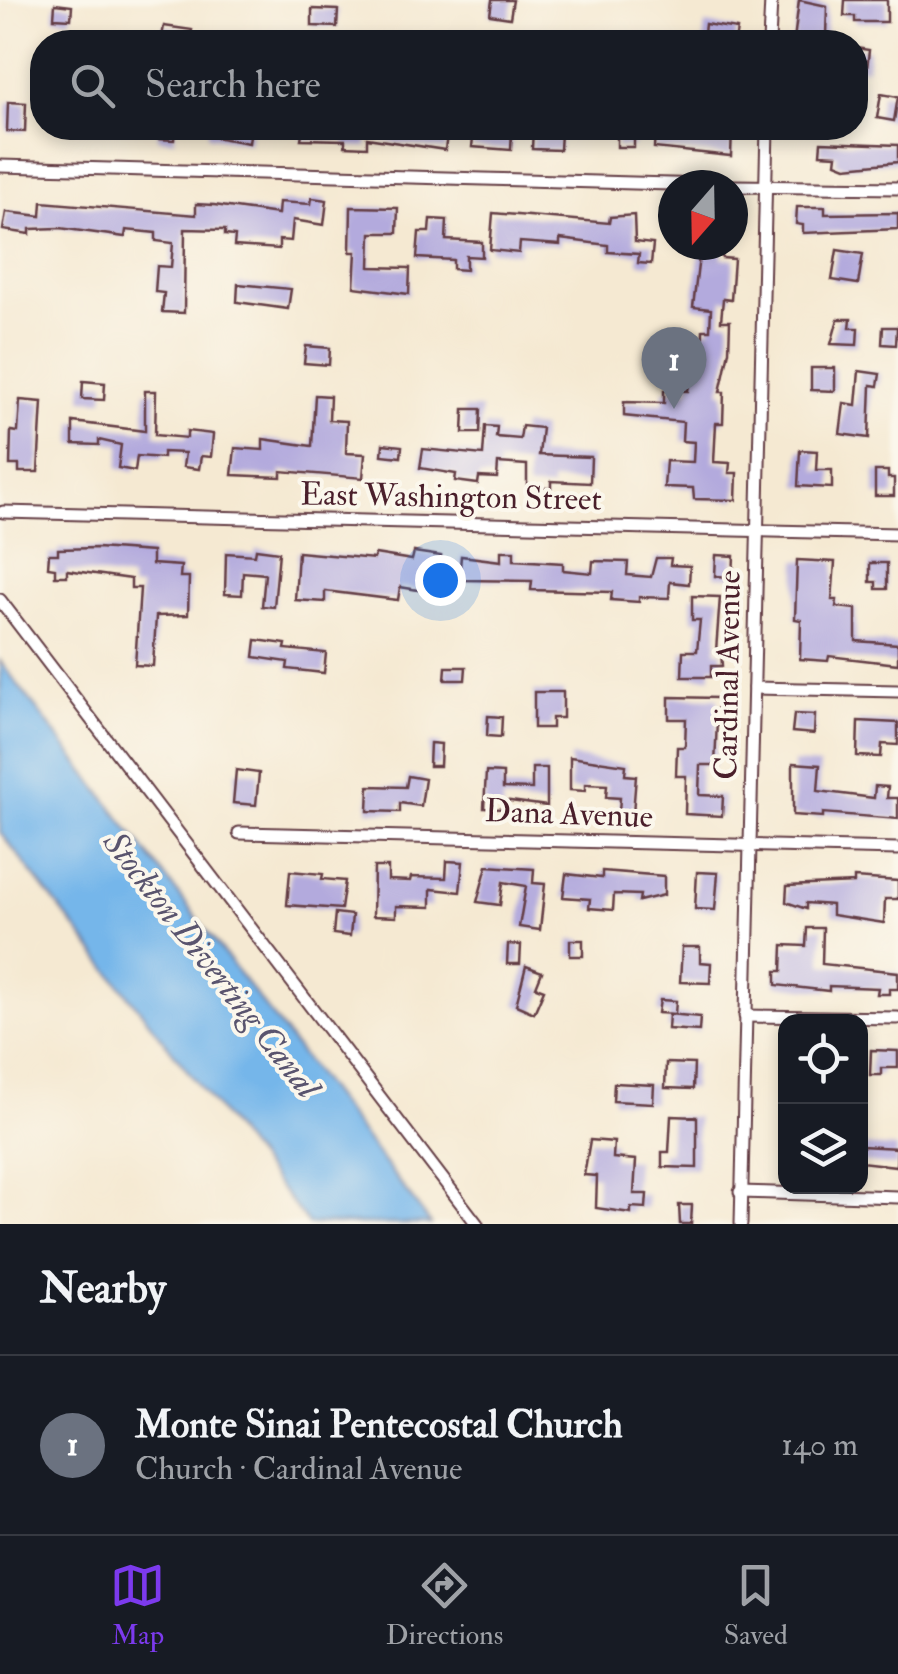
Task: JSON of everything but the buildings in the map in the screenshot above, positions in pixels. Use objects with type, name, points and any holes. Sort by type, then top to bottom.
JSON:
[{"type":"street","points":[[770,30],[771,0]]},
{"type":"street","name":"Cardinal Avenue","points":[[740,1224],[767,140]]},
{"type":"street","points":[[0,166],[658,184]]},
{"type":"street","points":[[748,186],[898,188]]},
{"type":"street","name":"East Washington Street","points":[[3,512],[898,534]]},
{"type":"street","points":[[0,600],[310,1011],[477,1224]]},
{"type":"street","points":[[754,688],[898,691]]},
{"type":"street","name":"Dana Avenue","points":[[238,833],[898,850]]},
{"type":"street","points":[[745,1016],[898,1018]]},
{"type":"street","points":[[740,1192],[898,1197]]},
{"type":"water","name":"Stockton Diverting Canal","points":[[0,661],[431,1224],[308,1224],[0,832]]},
{"type":"place","name":"Monte Sinai Pentecostal Church","points":[[674,409]]}]
